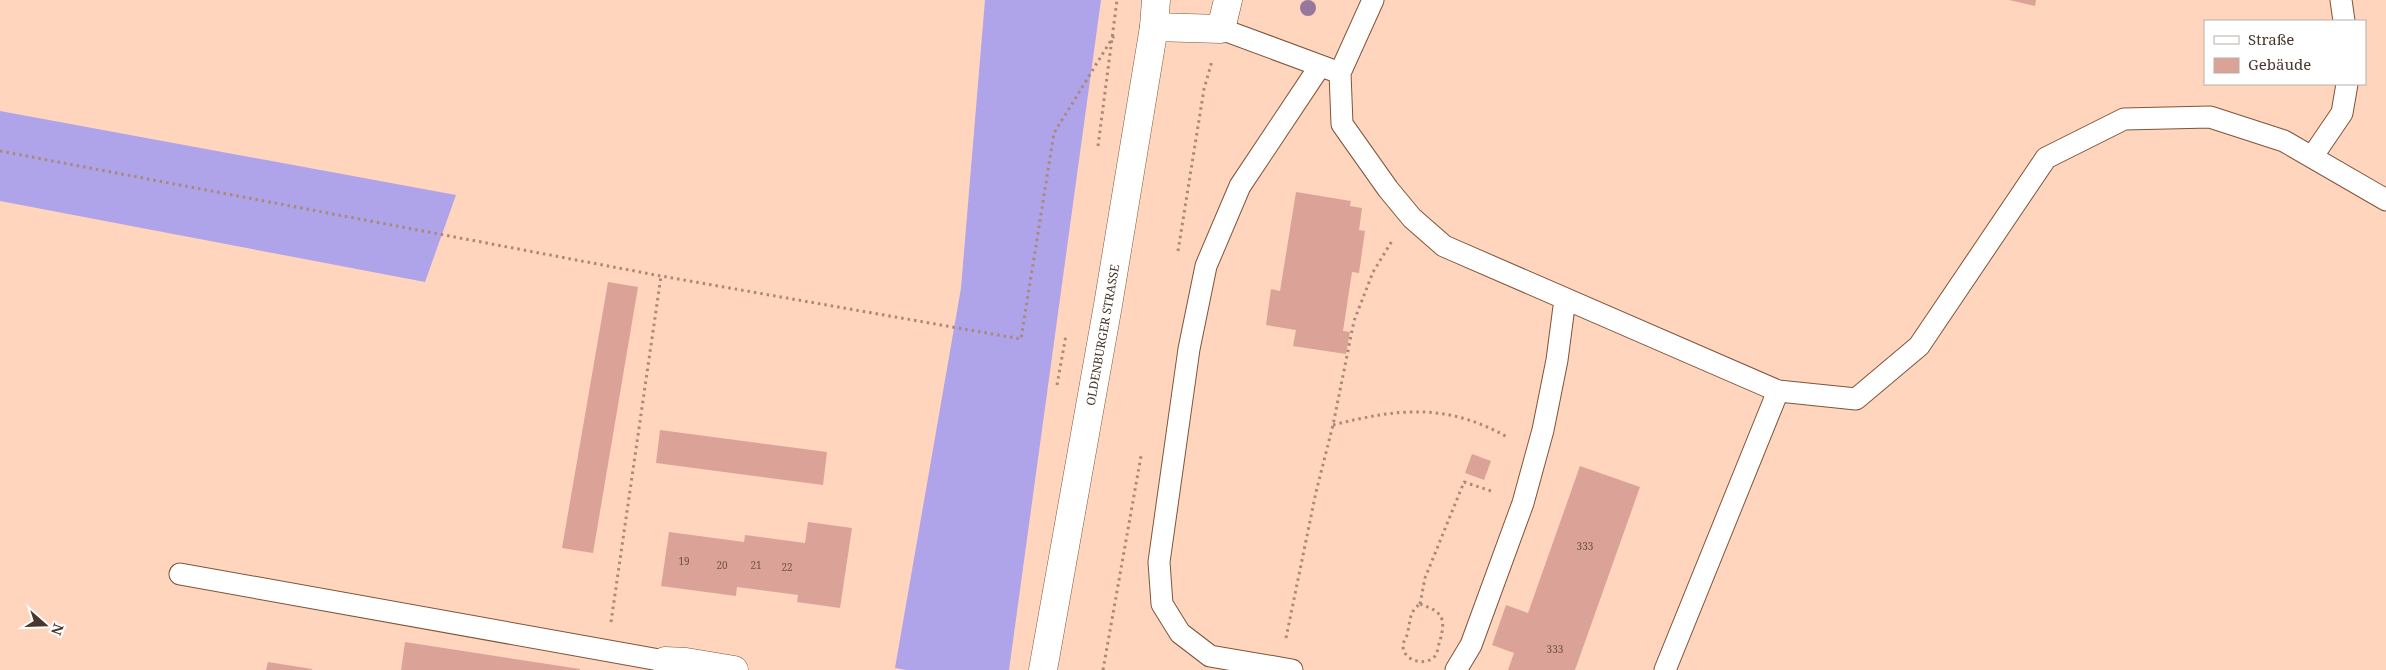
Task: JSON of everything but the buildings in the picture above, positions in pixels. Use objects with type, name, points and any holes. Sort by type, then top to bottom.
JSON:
[{"type":"main road","name":"OLDENBURGER STRASSE","points":[[1043,670],[1103,338],[1154,27],[1156,0]]},
{"type":"main road","points":[[1154,27],[1221,30],[1228,0]]},
{"type":"main road","points":[[665,661],[686,662],[734,670]]},
{"type":"lane","points":[[1286,669],[1210,656],[1180,633],[1162,604],[1159,562],[1189,349],[1206,266],[1240,186],[1330,70],[1374,0]]},
{"type":"lane","points":[[2341,0],[2344,20]]},
{"type":"lane","points":[[1221,30],[1330,70]]},
{"type":"lane","points":[[1330,70],[1342,124],[1388,189],[1412,218],[1444,246],[1778,392],[1856,399],[1918,346],[2046,158],[2124,119],[2210,117],[2284,141],[2386,200]]},
{"type":"lane","points":[[2312,158],[2342,113],[2347,85]]},
{"type":"lane","points":[[1456,670],[1471,645],[1523,502],[1536,457],[1557,360],[1565,299]]},
{"type":"lane","points":[[1665,670],[1778,392]]},
{"type":"lane","points":[[180,574],[606,652],[665,661]]},
{"type":"path","points":[[0,151],[661,276],[1020,339],[1054,133],[1113,37],[1117,0]]},
{"type":"path","points":[[1286,669],[1316,492],[1333,425],[1354,321],[1373,272],[1396,234],[1412,218]]},
{"type":"path","points":[[606,652],[661,276]]},
{"type":"path","points":[[1333,425],[1363,417],[1435,411],[1473,419],[1508,437],[1536,457]]},
{"type":"path","points":[[1420,604],[1431,608],[1442,617],[1444,626],[1436,656],[1427,662],[1414,661],[1405,654],[1403,646],[1412,610],[1420,604],[1425,578],[1464,482],[1523,502]]},
{"type":"shaded area","points":[[985,0],[1101,0],[1009,670],[907,670],[895,668],[961,288]]},
{"type":"shaded area","points":[[0,111],[456,195],[425,282],[0,201]]}]
